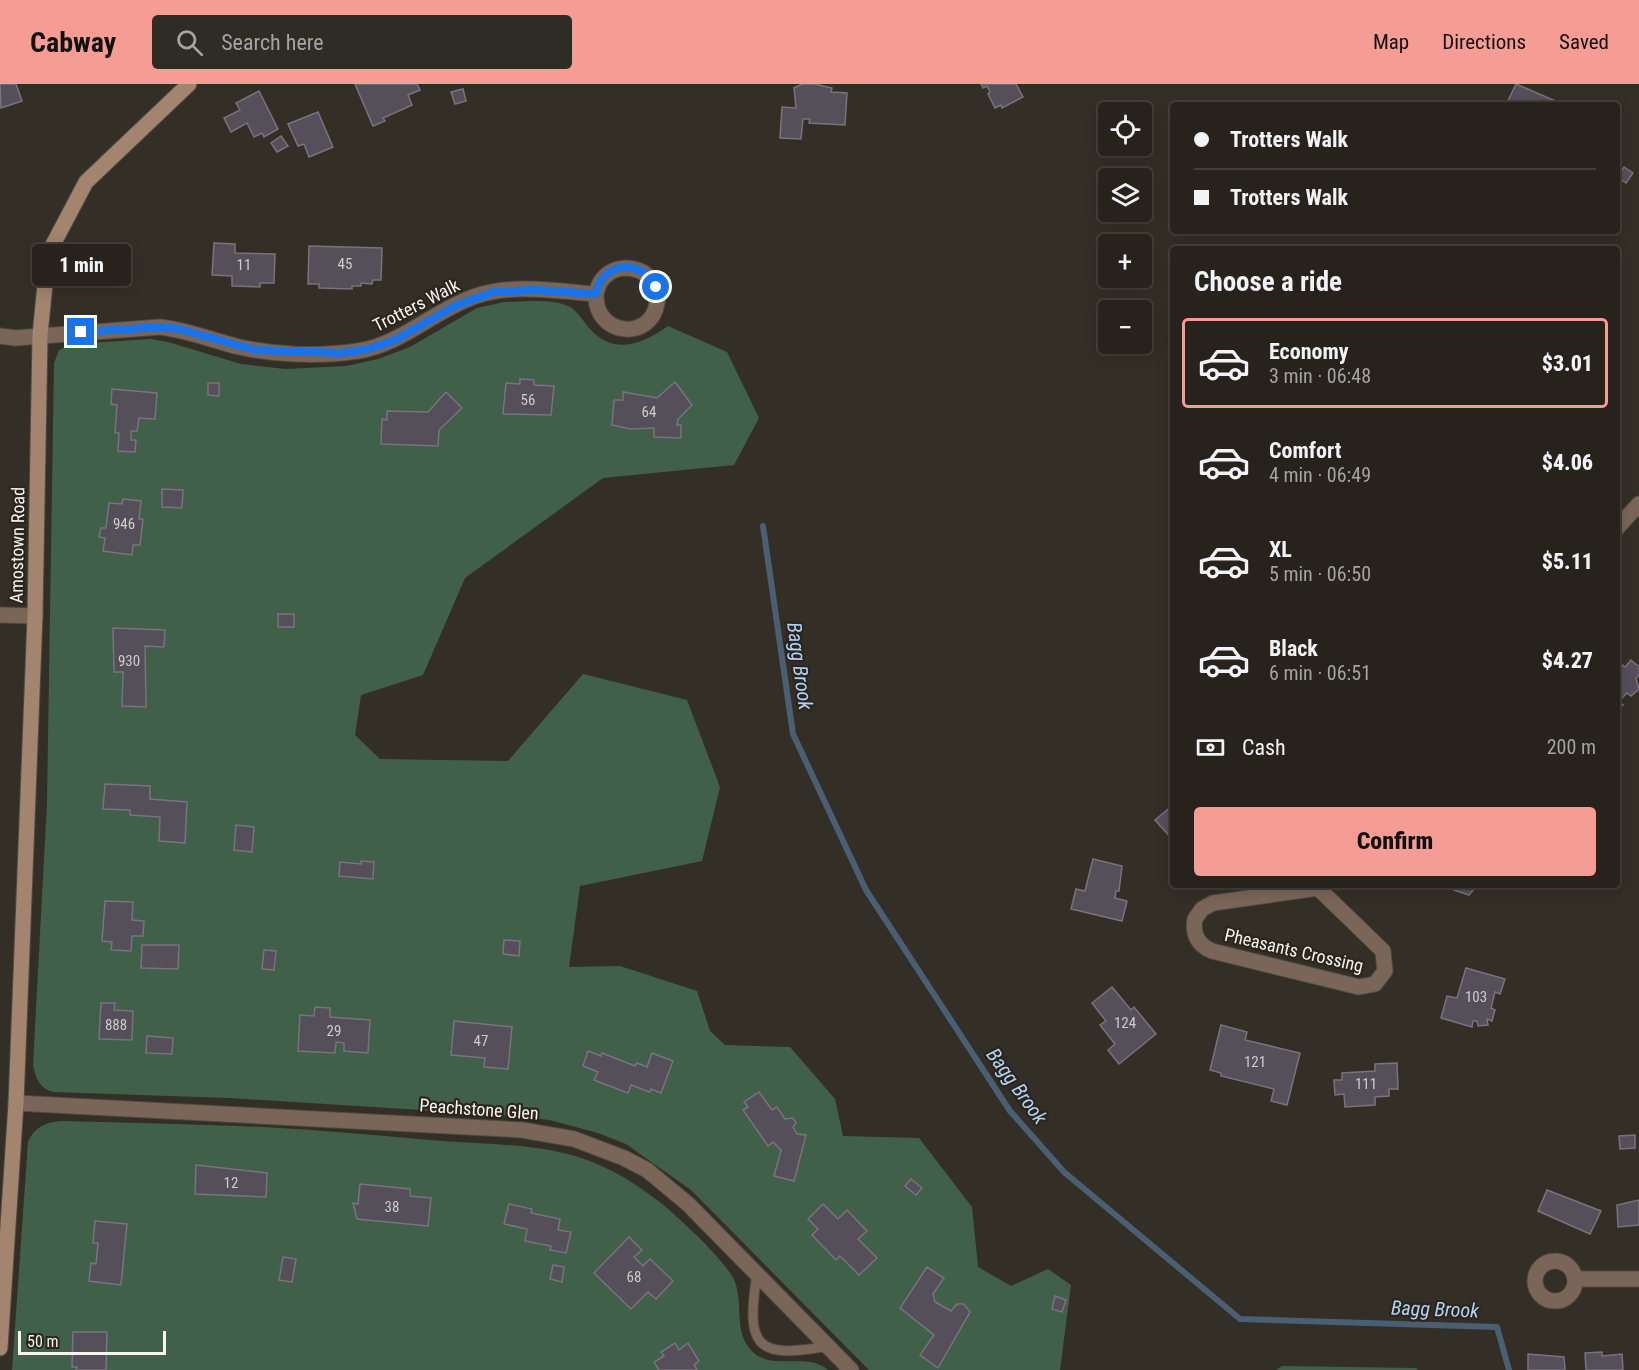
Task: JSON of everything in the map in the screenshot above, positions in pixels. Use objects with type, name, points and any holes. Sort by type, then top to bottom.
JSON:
[{"type":"street","name":"Amostown Road","points":[[0,1348],[6,1158],[16,1103],[35,616],[40,335],[48,254],[86,182],[189,84]]},
{"type":"street","points":[[630,267],[643,272],[650,278],[657,291],[657,302],[655,311],[645,323],[632,329],[622,329],[612,326],[601,316],[597,308],[596,294],[601,281],[607,274],[616,269],[630,267]]},
{"type":"street","name":"Trotters Walk","points":[[0,336],[15,338],[160,327],[179,329],[255,350],[342,353],[369,349],[388,342],[420,328],[455,306],[493,292],[534,290],[596,294]]},
{"type":"street","points":[[1620,525],[1639,504]]},
{"type":"street","points":[[0,615],[35,616]]},
{"type":"street","name":"Pheasants Crossing","points":[[1313,888],[1209,904],[1195,919],[1195,935],[1202,945],[1212,951],[1359,987],[1375,984],[1386,967],[1383,951],[1320,888]]},
{"type":"street","name":"Peachstone Glen","points":[[16,1103],[522,1130],[574,1139],[624,1158],[647,1170],[688,1204],[851,1370]]},
{"type":"street","points":[[1575,1279],[1639,1279]]},
{"type":"lane","points":[[757,1274],[753,1300],[753,1322],[757,1339],[769,1350],[788,1352],[828,1346]]},
{"type":"green space","points":[[545,301],[568,306],[599,337],[619,345],[639,342],[668,326],[727,352],[759,418],[734,465],[603,478],[465,578],[423,675],[361,695],[355,735],[380,759],[508,761],[583,674],[687,700],[720,787],[702,861],[580,886],[569,967],[620,966],[697,991],[710,1031],[725,1045],[790,1047],[835,1099],[843,1136],[919,1138],[972,1207],[978,1267],[1011,1286],[1048,1269],[1071,1285],[1060,1370],[869,1370],[691,1190],[626,1144],[598,1133],[550,1120],[501,1115],[229,1098],[53,1092],[44,1088],[37,1078],[33,1065],[47,803],[54,363],[59,350],[73,344],[151,339],[241,364],[285,369],[346,366],[378,359],[410,347],[477,308],[504,302]]},
{"type":"green space","points":[[63,1121],[325,1131],[529,1147],[587,1160],[625,1178],[661,1203],[690,1229],[723,1264],[731,1274],[738,1291],[743,1338],[755,1354],[772,1361],[811,1362],[828,1370],[12,1370],[28,1142],[34,1132],[42,1126]]},
{"type":"green space","points":[[1282,1366],[1416,1368],[1418,1370],[1276,1370]]},
{"type":"building","points":[[0,84],[16,84],[22,101],[1,108]]},
{"type":"building","points":[[355,84],[417,84],[420,90],[408,95],[412,105],[383,118],[385,121],[373,126]]},
{"type":"building","points":[[802,84],[815,84],[832,88],[831,92],[847,93],[845,125],[809,123],[810,119],[803,119],[801,139],[780,138],[782,107],[796,108],[794,88]]},
{"type":"building","points":[[981,84],[1016,84],[1023,97],[1002,108],[1001,105],[995,108],[987,86],[983,88]]},
{"type":"building","points":[[1516,84],[1558,102],[1507,102]]},
{"type":"building","points":[[463,89],[466,101],[455,104],[451,92]]},
{"type":"building","points":[[259,91],[278,129],[264,137],[262,133],[254,137],[247,123],[231,132],[224,118],[240,110],[236,103]]},
{"type":"building","points":[[318,112],[333,147],[309,157],[304,144],[298,146],[288,124]]},
{"type":"building","points":[[281,136],[288,146],[277,152],[271,143]]},
{"type":"building","points":[[1624,167],[1633,173],[1626,183],[1620,179],[1620,173]]},
{"type":"building","points":[[214,243],[235,244],[235,253],[275,254],[274,283],[260,283],[260,287],[232,286],[232,276],[212,275]]},
{"type":"building","points":[[309,246],[382,248],[381,280],[373,280],[372,284],[361,283],[361,286],[352,286],[352,289],[319,288],[319,284],[308,284]]},
{"type":"building","points":[[520,379],[534,380],[534,385],[554,386],[551,415],[503,414],[506,383],[520,384]]},
{"type":"building","points":[[675,382],[692,405],[678,419],[677,425],[681,425],[681,438],[654,437],[654,428],[631,429],[612,425],[614,400],[623,400],[623,392],[657,398]]},
{"type":"building","points":[[208,383],[219,383],[219,396],[208,395]]},
{"type":"building","points":[[112,389],[157,393],[155,419],[139,418],[137,431],[131,431],[131,440],[136,440],[135,452],[118,451],[119,433],[115,433],[117,405],[111,404]]},
{"type":"building","points":[[446,392],[462,408],[439,430],[438,446],[381,444],[382,419],[387,420],[387,411],[428,412]]},
{"type":"building","points":[[162,489],[183,490],[182,508],[162,507]]},
{"type":"building","points":[[123,499],[141,501],[139,519],[143,519],[140,545],[133,545],[132,555],[103,551],[105,538],[99,537],[101,528],[106,528],[109,503],[122,504]]},
{"type":"building","points":[[278,614],[294,614],[294,627],[278,627]]},
{"type":"building","points":[[113,628],[165,630],[164,647],[145,646],[146,707],[122,706],[123,672],[114,672]]},
{"type":"building","points":[[1631,660],[1639,667],[1639,675],[1636,678],[1639,689],[1631,696],[1627,693],[1620,700],[1620,663],[1625,667]]},
{"type":"building","points":[[105,784],[150,786],[150,799],[187,802],[185,843],[159,841],[160,817],[130,815],[130,810],[103,809]]},
{"type":"building","points":[[1170,808],[1170,837],[1155,820]]},
{"type":"building","points":[[236,825],[254,827],[252,852],[234,850]]},
{"type":"building","points":[[1093,859],[1122,866],[1119,891],[1116,891],[1115,898],[1127,901],[1122,921],[1071,909],[1076,889],[1085,891]]},
{"type":"building","points":[[361,861],[374,862],[373,879],[339,876],[340,862],[361,864]]},
{"type":"building","points":[[1448,888],[1475,888],[1469,895]]},
{"type":"building","points":[[105,901],[133,902],[132,920],[144,921],[143,936],[132,936],[131,951],[111,950],[112,942],[102,941]]},
{"type":"building","points":[[504,940],[520,941],[519,956],[503,954]]},
{"type":"building","points":[[142,945],[179,945],[178,969],[141,968]]},
{"type":"building","points":[[264,950],[276,951],[274,970],[262,969]]},
{"type":"building","points":[[1466,968],[1505,979],[1500,994],[1495,992],[1491,1008],[1495,1010],[1492,1021],[1487,1019],[1488,1025],[1478,1026],[1477,1021],[1473,1021],[1472,1027],[1441,1018],[1447,996],[1457,998]]},
{"type":"building","points":[[1112,987],[1131,1010],[1134,1007],[1156,1034],[1119,1064],[1108,1050],[1115,1044],[1100,1025],[1106,1021],[1092,1003]]},
{"type":"building","points":[[101,1003],[115,1003],[114,1010],[133,1011],[132,1040],[99,1039]]},
{"type":"building","points":[[315,1007],[330,1008],[330,1017],[370,1020],[368,1053],[344,1051],[344,1043],[336,1042],[335,1053],[298,1051],[300,1015],[314,1016]]},
{"type":"building","points":[[454,1021],[512,1027],[508,1069],[484,1067],[485,1058],[451,1055]]},
{"type":"building","points":[[1221,1025],[1247,1032],[1245,1040],[1300,1053],[1287,1105],[1271,1101],[1274,1089],[1221,1076],[1221,1073],[1210,1070]]},
{"type":"building","points":[[147,1036],[173,1038],[172,1054],[146,1053]]},
{"type":"building","points":[[588,1051],[601,1056],[602,1053],[635,1066],[637,1063],[647,1067],[652,1053],[673,1061],[661,1093],[651,1089],[650,1092],[631,1085],[628,1093],[594,1080],[598,1072],[583,1066]]},
{"type":"building","points":[[1397,1063],[1398,1089],[1389,1089],[1389,1096],[1375,1097],[1375,1105],[1345,1107],[1344,1094],[1335,1095],[1334,1080],[1342,1080],[1342,1073],[1375,1071],[1375,1064]]},
{"type":"building","points":[[759,1092],[772,1110],[777,1107],[785,1119],[793,1118],[796,1123],[793,1127],[797,1134],[806,1135],[794,1181],[774,1176],[781,1150],[773,1142],[768,1146],[743,1110],[748,1107],[744,1102]]},
{"type":"building","points":[[1635,1135],[1635,1148],[1620,1149],[1619,1136]]},
{"type":"building","points":[[196,1165],[267,1173],[266,1197],[195,1194]]},
{"type":"building","points":[[911,1179],[922,1188],[916,1195],[905,1186]]},
{"type":"building","points":[[360,1184],[410,1189],[410,1196],[431,1198],[428,1226],[357,1219],[353,1203],[358,1204]]},
{"type":"building","points":[[1547,1190],[1601,1211],[1590,1234],[1538,1211]]},
{"type":"building","points":[[1639,1200],[1639,1225],[1618,1227],[1617,1205]]},
{"type":"building","points":[[509,1204],[532,1209],[531,1213],[560,1219],[558,1230],[571,1232],[566,1253],[550,1250],[551,1246],[525,1241],[527,1229],[504,1224]]},
{"type":"building","points":[[823,1204],[838,1219],[847,1210],[867,1231],[858,1239],[877,1258],[859,1275],[840,1256],[836,1260],[812,1235],[818,1229],[808,1219]]},
{"type":"building","points":[[95,1221],[127,1224],[121,1285],[89,1281],[91,1263],[96,1264],[98,1243],[93,1243]]},
{"type":"building","points":[[629,1237],[642,1250],[634,1257],[643,1266],[650,1259],[673,1281],[656,1299],[648,1292],[631,1309],[594,1273]]},
{"type":"building","points":[[283,1257],[296,1259],[292,1282],[279,1280]]},
{"type":"building","points":[[553,1265],[564,1267],[562,1282],[550,1279]]},
{"type":"building","points":[[927,1267],[944,1278],[933,1294],[935,1302],[951,1311],[957,1304],[964,1304],[970,1312],[938,1368],[920,1355],[934,1335],[900,1308]]},
{"type":"building","points":[[1055,1296],[1066,1300],[1062,1312],[1052,1309]]},
{"type":"building","points":[[73,1332],[107,1332],[106,1370],[76,1370],[77,1367],[72,1367]]},
{"type":"building","points":[[675,1343],[679,1350],[688,1343],[699,1361],[694,1365],[697,1370],[659,1370],[654,1362],[664,1356],[661,1352]]},
{"type":"building","points":[[1602,1352],[1602,1356],[1622,1354],[1623,1370],[1586,1370],[1585,1353]]},
{"type":"building","points":[[1528,1354],[1564,1357],[1565,1370],[1528,1370]]},
{"type":"waterway","name":"Bagg Brook","points":[[763,526],[793,734],[866,890],[1010,1111],[1064,1172],[1240,1319],[1497,1327],[1509,1370]]},
{"type":"route","points":[[81,332],[160,327],[179,329],[255,350],[284,353],[342,353],[369,349],[395,340],[473,297],[493,292],[534,290],[596,294],[596,289],[604,277],[611,271],[625,267],[643,272],[656,287]]}]
